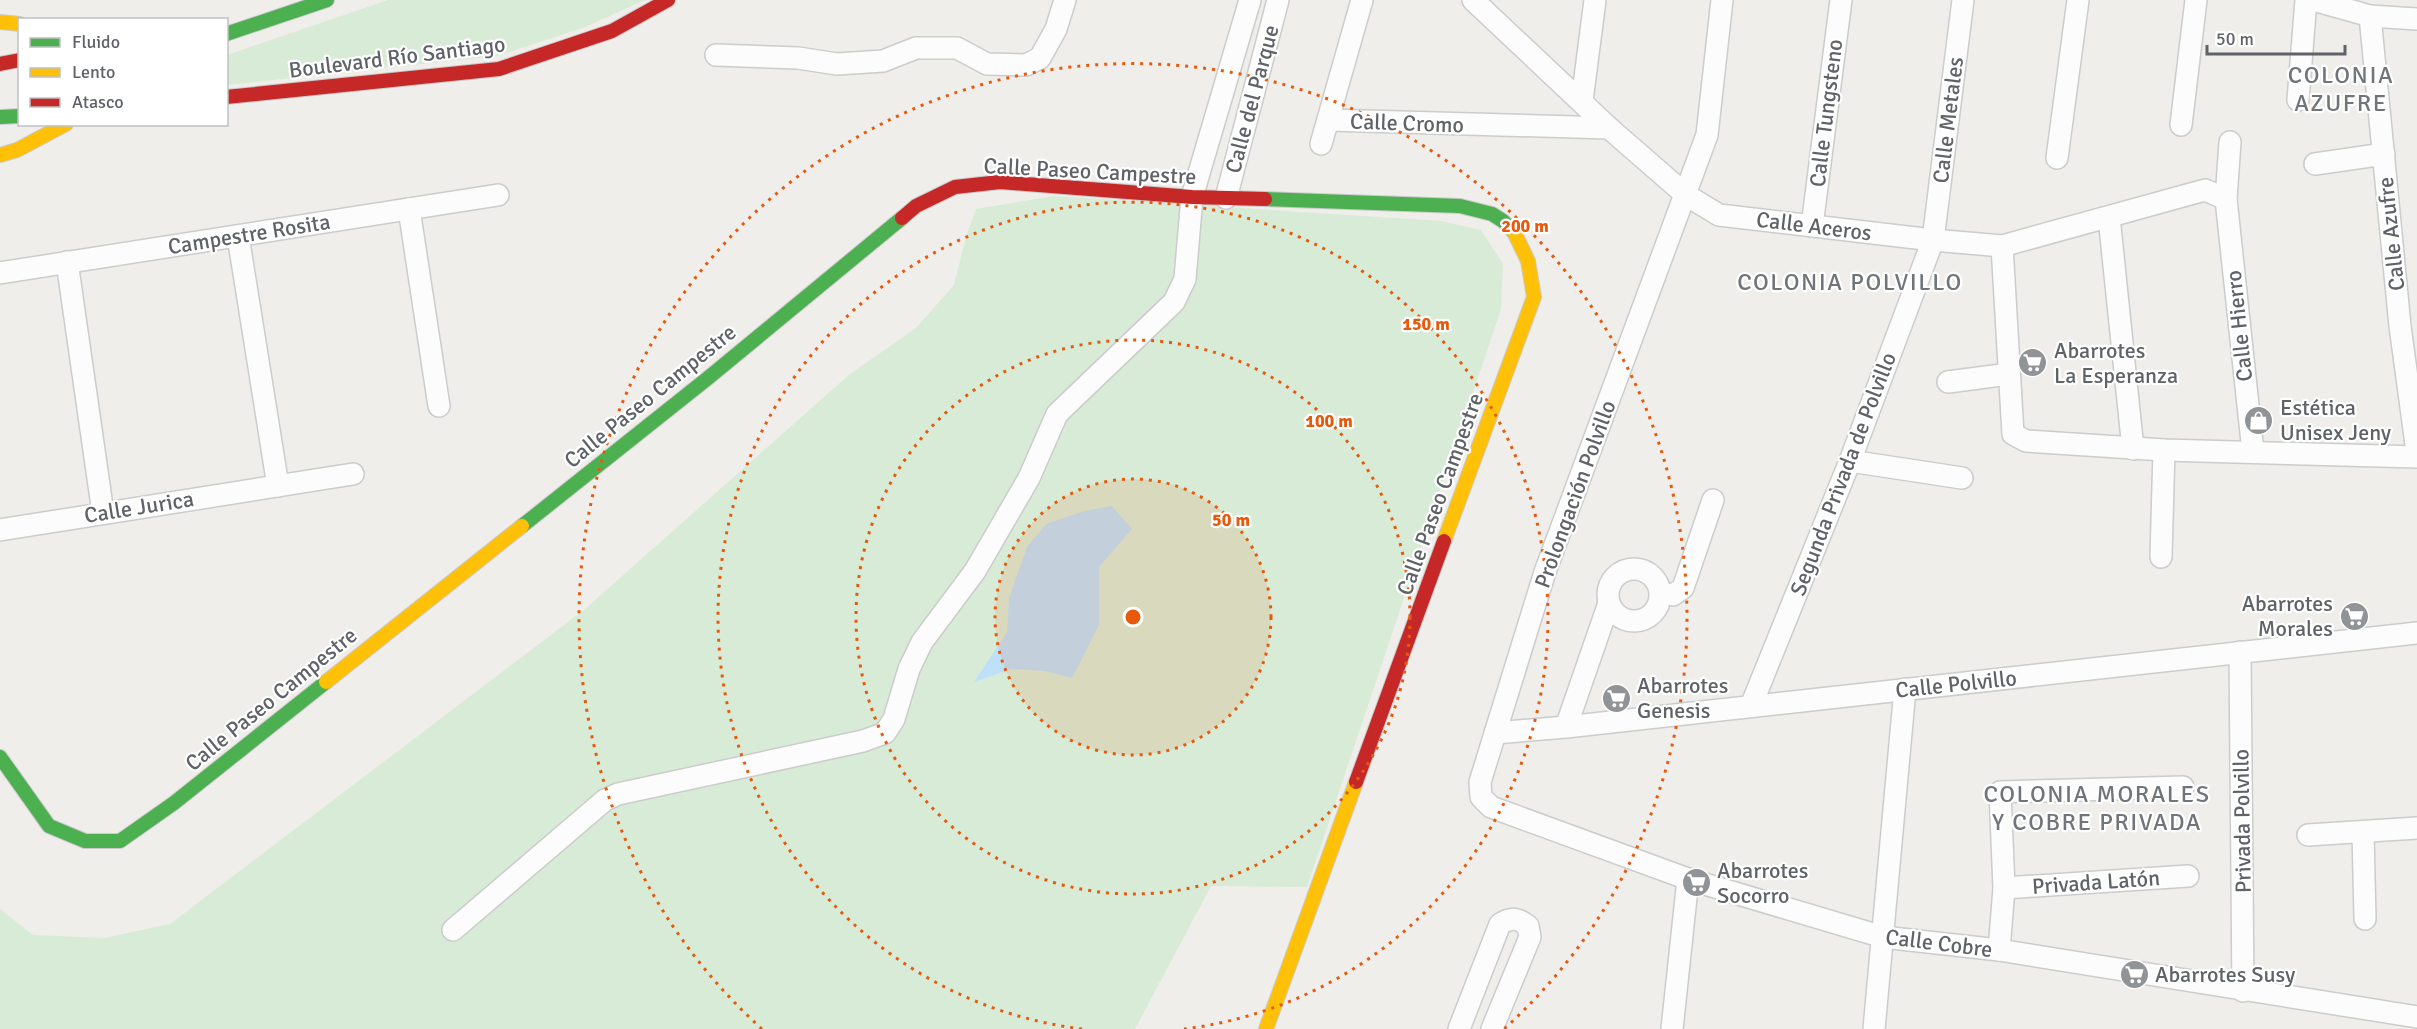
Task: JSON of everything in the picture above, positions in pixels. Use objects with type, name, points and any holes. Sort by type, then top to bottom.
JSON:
[{"type":"street","points":[[228,33],[327,0]]},
{"type":"street","name":"Boulevard Río Santiago","points":[[228,97],[499,69],[612,31],[668,0]]},
{"type":"street","points":[[716,55],[798,58],[837,64],[883,61],[916,48],[957,48],[987,64],[1026,64],[1040,58],[1056,29],[1065,0]]},
{"type":"street","name":"Calle del Parque","points":[[453,930],[605,800],[618,794],[863,741],[885,733],[894,719],[909,669],[922,642],[975,572],[1029,478],[1057,414],[1174,302],[1185,279],[1191,197],[1250,0]]},
{"type":"street","name":"Calle del Parque","points":[[1226,198],[1278,0]]},
{"type":"street","name":"Calle Cromo","points":[[1362,0],[1329,120],[1609,128]]},
{"type":"street","name":"Calle Aceros","points":[[1473,0],[1609,128],[1686,195],[1719,215],[2002,246],[2205,190],[2226,199]]},
{"type":"street","points":[[1582,101],[1595,0]]},
{"type":"street","name":"Prolongación Polvillo","points":[[1481,797],[1480,782],[1545,572],[1707,135],[1722,0]]},
{"type":"street","name":"Calle Tungsteno","points":[[1812,226],[1841,0]]},
{"type":"street","name":"Calle Metales","points":[[1933,240],[1963,0]]},
{"type":"street","points":[[2057,158],[2078,0]]},
{"type":"street","points":[[2181,125],[2196,0]]},
{"type":"street","points":[[2298,100],[2306,0]]},
{"type":"street","points":[[2313,0],[2370,16],[2417,19]]},
{"type":"street","name":"Calle Azufre","points":[[2370,16],[2384,154],[2409,327],[2417,454]]},
{"type":"street","points":[[0,21],[18,24]]},
{"type":"street","points":[[228,29],[248,28]]},
{"type":"street","points":[[0,58],[18,60]]},
{"type":"street","points":[[1233,58],[1261,66]]},
{"type":"street","points":[[0,64],[18,60]]},
{"type":"street","points":[[0,117],[18,116]]},
{"type":"street","points":[[1321,144],[1329,120]]},
{"type":"street","points":[[0,155],[17,150],[62,126]]},
{"type":"street","name":"Calle Hierro","points":[[2229,142],[2226,199],[2253,452]]},
{"type":"street","points":[[2315,164],[2384,154]]},
{"type":"street","name":"Calle Paseo Campestre","points":[[0,757],[49,826],[85,841],[120,841],[174,803],[680,400],[916,206],[955,187],[1000,182],[1191,197],[1460,206],[1492,214],[1518,235],[1530,265],[1534,297],[1266,1029]]},
{"type":"street","name":"Campestre Rosita","points":[[0,273],[498,195]]},
{"type":"street","points":[[409,209],[439,406]]},
{"type":"street","points":[[2109,217],[2133,449]]},
{"type":"street","points":[[238,236],[278,486]]},
{"type":"street","name":"Segunda Privada de Polvillo","points":[[1751,706],[1850,461],[1933,240]]},
{"type":"street","points":[[2002,246],[2013,434],[2026,441],[2133,449],[2417,454]]},
{"type":"street","points":[[67,262],[103,513]]},
{"type":"street","points":[[1948,382],[2009,374]]},
{"type":"street","points":[[2161,557],[2164,450]]},
{"type":"street","points":[[1850,461],[1962,478]]},
{"type":"street","name":"Calle Jurica","points":[[0,530],[353,474]]},
{"type":"street","points":[[1661,593],[1673,595],[1683,588],[1713,500]]},
{"type":"street","points":[[1566,727],[1609,603],[1610,585],[1622,572],[1631,569],[1648,573],[1655,578],[1661,593],[1658,609],[1645,620],[1637,622],[1620,618],[1609,603]]},
{"type":"street","name":"Calle Polvillo","points":[[1495,733],[2417,633]]},
{"type":"street","name":"Privada Polvillo","points":[[2240,652],[2243,990]]},
{"type":"street","points":[[1874,1029],[1905,689]]},
{"type":"street","points":[[1999,950],[2004,888],[2000,792],[2183,787]]},
{"type":"street","name":"Calle Cobre","points":[[1481,797],[1491,807],[1688,879],[1883,937],[1999,950],[2417,1017]]},
{"type":"street","points":[[2308,835],[2417,828]]},
{"type":"street","points":[[2363,832],[2365,920]]},
{"type":"street","name":"Privada Latón","points":[[2004,888],[2188,876]]},
{"type":"street","points":[[1671,1029],[1688,879]]},
{"type":"street","points":[[1459,1029],[1500,924],[1509,919],[1520,919],[1528,926],[1530,937],[1492,1029]]},
{"type":"green space","points":[[388,0],[645,0],[585,27],[497,56],[228,85],[228,55]]},
{"type":"green space","points":[[1053,196],[1441,221],[1481,230],[1503,264],[1501,309],[1307,887],[1211,886],[1135,1029],[0,1029],[0,909],[33,935],[104,938],[170,924],[585,609],[850,374],[916,328],[954,285],[966,237],[976,209]]},
{"type":"water","points":[[1112,506],[1132,529],[1099,567],[1099,625],[1072,678],[1045,671],[1011,669],[974,682],[1007,632],[1009,598],[1027,547],[1046,524],[1084,511]]},
{"type":"traffic: fast","points":[[228,33],[327,0]]},
{"type":"traffic: fast","points":[[0,117],[18,116]]},
{"type":"traffic: fast","points":[[1265,199],[1460,206],[1492,214],[1514,232]]},
{"type":"traffic: fast","points":[[522,526],[708,378],[902,218]]},
{"type":"traffic: fast","points":[[0,757],[49,826],[85,841],[120,841],[174,803],[326,682]]},
{"type":"traffic: slow","points":[[0,22],[18,24]]},
{"type":"traffic: slow","points":[[0,155],[17,150],[62,126]]},
{"type":"traffic: slow","points":[[1444,541],[1534,297],[1528,261],[1514,232]]},
{"type":"traffic: slow","points":[[326,682],[522,526]]},
{"type":"traffic: slow","points":[[1266,1029],[1356,782]]},
{"type":"traffic: jam","points":[[228,97],[499,69],[612,31],[668,0]]},
{"type":"traffic: jam","points":[[0,64],[18,60]]},
{"type":"traffic: jam","points":[[902,218],[916,206],[955,187],[1000,182],[1192,197],[1265,199]]},
{"type":"traffic: jam","points":[[1356,782],[1444,541]]},
{"type":"place","name":"Abarrotes La Esperanza","points":[[2033,363]]},
{"type":"place","name":"Estética Unisex Jeny","points":[[2259,420]]},
{"type":"place","name":"Abarrotes Morales","points":[[2354,616]]},
{"type":"place","name":"Abarrotes Genesis","points":[[1616,698]]},
{"type":"place","name":"Abarrotes Socorro","points":[[1696,883]]},
{"type":"place","name":"Abarrotes Susy","points":[[2134,974]]},
{"type":"district","name":"COLONIA AZUFRE","points":[[2341,89]]},
{"type":"district","name":"COLONIA POLVILLO","points":[[1850,282]]},
{"type":"district","name":"COLONIA MORALES Y COBRE PRIVADA","points":[[2097,808]]}]
